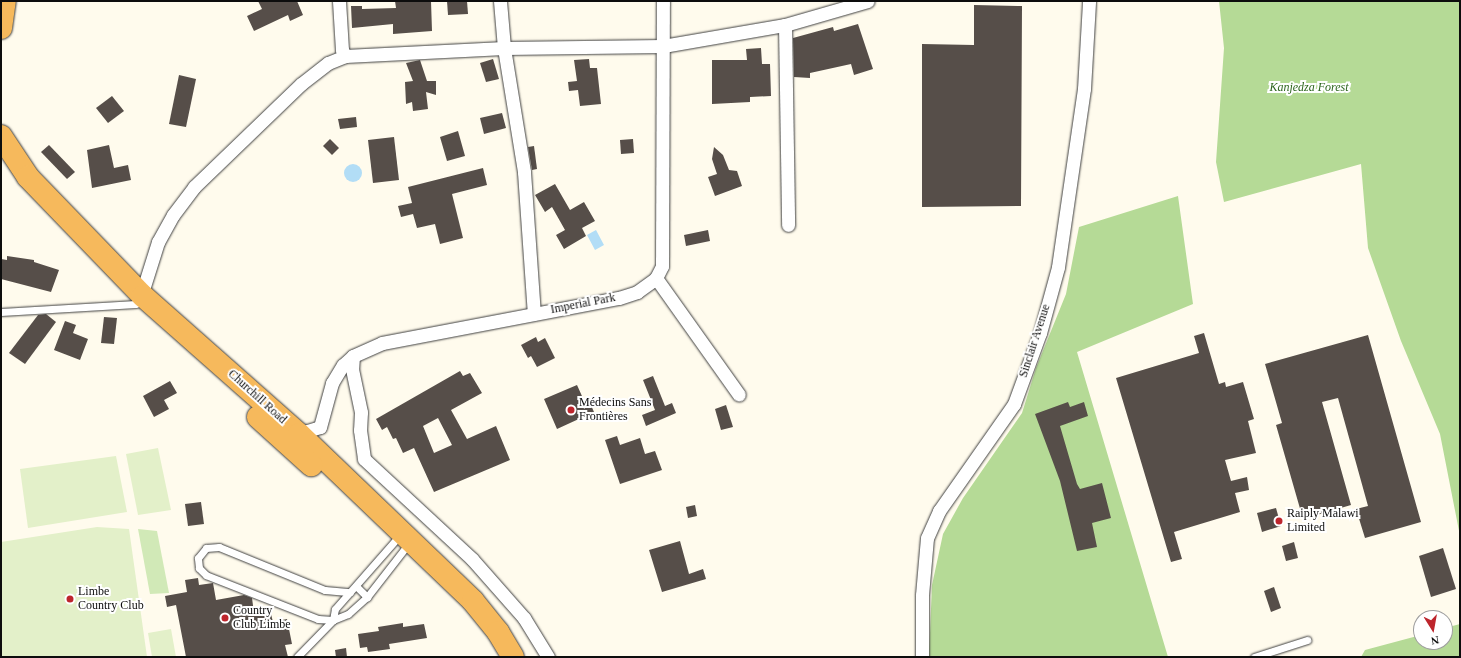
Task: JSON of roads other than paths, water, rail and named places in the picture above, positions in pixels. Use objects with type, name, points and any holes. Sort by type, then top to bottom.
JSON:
[{"type":"highway","points":[[1,28],[4,4]]},
{"type":"highway","name":"Churchill Road","points":[[1,136],[28,177],[139,300]]},
{"type":"highway","name":"Churchill Road","points":[[1,164],[139,300],[473,601],[498,632],[513,657]]},
{"type":"highway","name":"Churchill Road","points":[[404,540],[464,607],[502,657]]},
{"type":"street","points":[[339,1],[342,50],[345,56]]},
{"type":"street","points":[[500,1],[504,48],[524,172],[534,314]]},
{"type":"street","points":[[663,1],[662,266],[656,278],[739,395]]},
{"type":"street","points":[[139,300],[158,242],[173,215],[194,187],[301,84],[328,63],[345,56],[504,48],[663,46],[785,25],[848,3],[868,1]]},
{"type":"street","name":"Sinclair Avenue","points":[[922,657],[922,595],[926,538],[939,510],[1014,404],[1040,333],[1058,267],[1084,89],[1089,1]]},
{"type":"street","points":[[785,25],[788,225]]},
{"type":"street","name":"Imperial Park","points":[[290,436],[320,427],[332,383],[343,365],[353,356],[382,343],[619,298],[637,292],[656,278]]},
{"type":"street","points":[[353,356],[352,369],[361,412],[360,430],[364,459],[472,559],[524,618],[548,657]]},
{"type":"lane","points":[[3,309],[139,300]]},
{"type":"lane","points":[[334,620],[335,609],[353,589],[404,540]]},
{"type":"lane","points":[[297,657],[334,620],[348,614],[367,597],[404,540]]},
{"type":"lane","points":[[334,620],[318,619],[206,575],[199,568],[198,558],[206,548],[219,547],[325,590],[353,589],[367,597]]},
{"type":"lane","points":[[1254,657],[1307,640]]},
{"type":"water","points":[[353,164],[357,165],[361,169],[361,177],[357,181],[353,182],[349,181],[345,177],[344,173],[345,169],[349,165]]},
{"type":"water","points":[[596,230],[604,245],[595,250],[587,235]]},
{"type":"place","name":"Médecins Sans Frontières","points":[[571,410]]},
{"type":"place","name":"Raiply Malawi Limited","points":[[1279,521]]},
{"type":"place","name":"Limbe Country Club","points":[[70,599]]},
{"type":"place","name":"Country Club Limbe","points":[[225,618]]},
{"type":"park label","name":"Kanjedza Forest","points":[[1309,88]]}]
